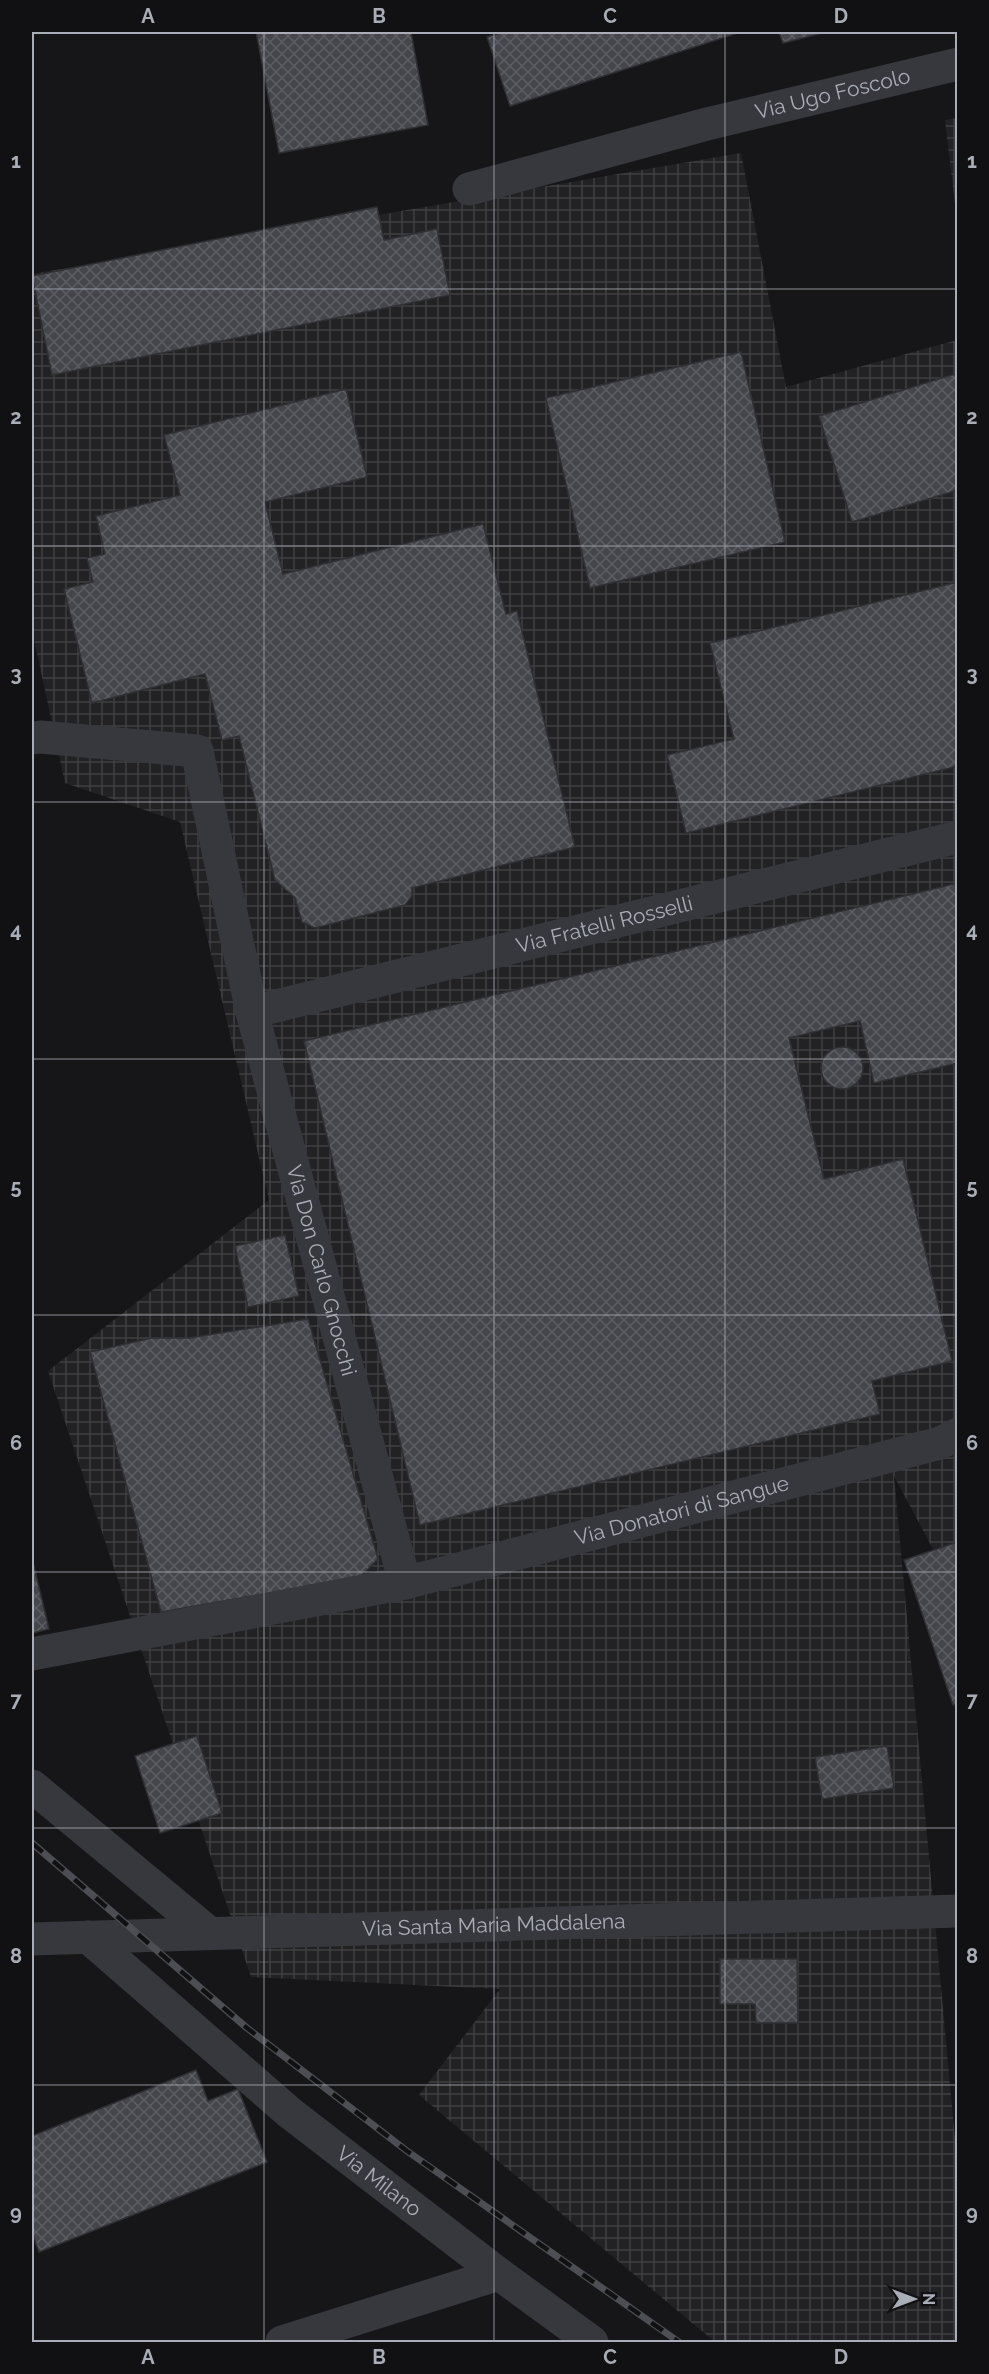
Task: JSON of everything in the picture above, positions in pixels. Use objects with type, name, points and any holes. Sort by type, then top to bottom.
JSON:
[{"type":"street","name":"Via Ugo Foscolo","points":[[470,189],[707,124],[957,64]]},
{"type":"street","name":"Via Don Carlo Gnocchi","points":[[32,738],[197,751],[252,1012],[405,1582]]},
{"type":"street","name":"Via Fratelli Rosselli","points":[[252,1012],[957,837]]},
{"type":"street","name":"Via Donatori di Sangue","points":[[405,1582],[940,1443],[957,1434]]},
{"type":"street","points":[[32,1654],[405,1582]]},
{"type":"street","points":[[32,1786],[208,1932]]},
{"type":"street","name":"Via Santa Maria Maddalena","points":[[32,1939],[957,1911]]},
{"type":"street","name":"Via Milano","points":[[88,1937],[290,2113],[592,2343]]},
{"type":"street","points":[[282,2343],[499,2274]]},
{"type":"shaded area","points":[[958,118],[957,221],[945,120]]},
{"type":"shaded area","points":[[741,153],[786,387],[957,340],[957,1594],[894,1476],[957,2161],[957,2342],[715,2342],[419,2095],[500,1989],[251,1977],[48,1371],[269,1200],[180,822],[65,783],[32,630],[32,274]]},
{"type":"building","points":[[256,32],[411,32],[428,125],[279,153]]},
{"type":"building","points":[[503,32],[741,32],[510,106],[487,37]]},
{"type":"building","points":[[779,32],[826,32],[783,43]]},
{"type":"building","points":[[377,207],[384,240],[437,229],[450,295],[52,375],[32,276]]},
{"type":"building","points":[[741,352],[785,542],[590,588],[546,398]]},
{"type":"building","points":[[958,373],[958,490],[852,522],[819,416]]},
{"type":"building","points":[[346,389],[367,477],[265,502],[283,574],[483,524],[506,614],[517,611],[575,847],[412,888],[412,896],[405,905],[315,928],[302,922],[295,898],[275,880],[239,736],[222,740],[205,674],[92,703],[64,589],[93,582],[87,558],[105,554],[96,516],[180,495],[164,435]]},
{"type":"building","points":[[958,582],[958,766],[686,833],[667,755],[734,739],[710,643]]},
{"type":"building","points":[[958,883],[958,1063],[874,1083],[860,1021],[789,1038],[824,1179],[903,1159],[952,1361],[872,1381],[880,1414],[420,1525],[304,1041]]},
{"type":"building","points":[[842,1047],[857,1053],[863,1068],[857,1083],[842,1089],[827,1083],[821,1068],[827,1053]]},
{"type":"building","points":[[285,1235],[299,1296],[248,1307],[235,1246]]},
{"type":"building","points":[[308,1319],[378,1559],[360,1577],[161,1612],[90,1352],[152,1338],[189,1338]]},
{"type":"building","points":[[958,1542],[958,1704],[953,1705],[904,1560]]},
{"type":"building","points":[[32,1558],[49,1629],[32,1633]]},
{"type":"building","points":[[197,1736],[222,1813],[160,1833],[135,1756]]},
{"type":"building","points":[[887,1746],[894,1788],[822,1799],[815,1757]]},
{"type":"building","points":[[720,1959],[797,1959],[798,2023],[756,2023],[755,2004],[720,2004]]},
{"type":"building","points":[[196,2070],[208,2101],[238,2089],[267,2162],[39,2252],[32,2233],[32,2136]]},
{"type":"railway","points":[[32,1843],[247,2028],[407,2151],[679,2342]]}]
